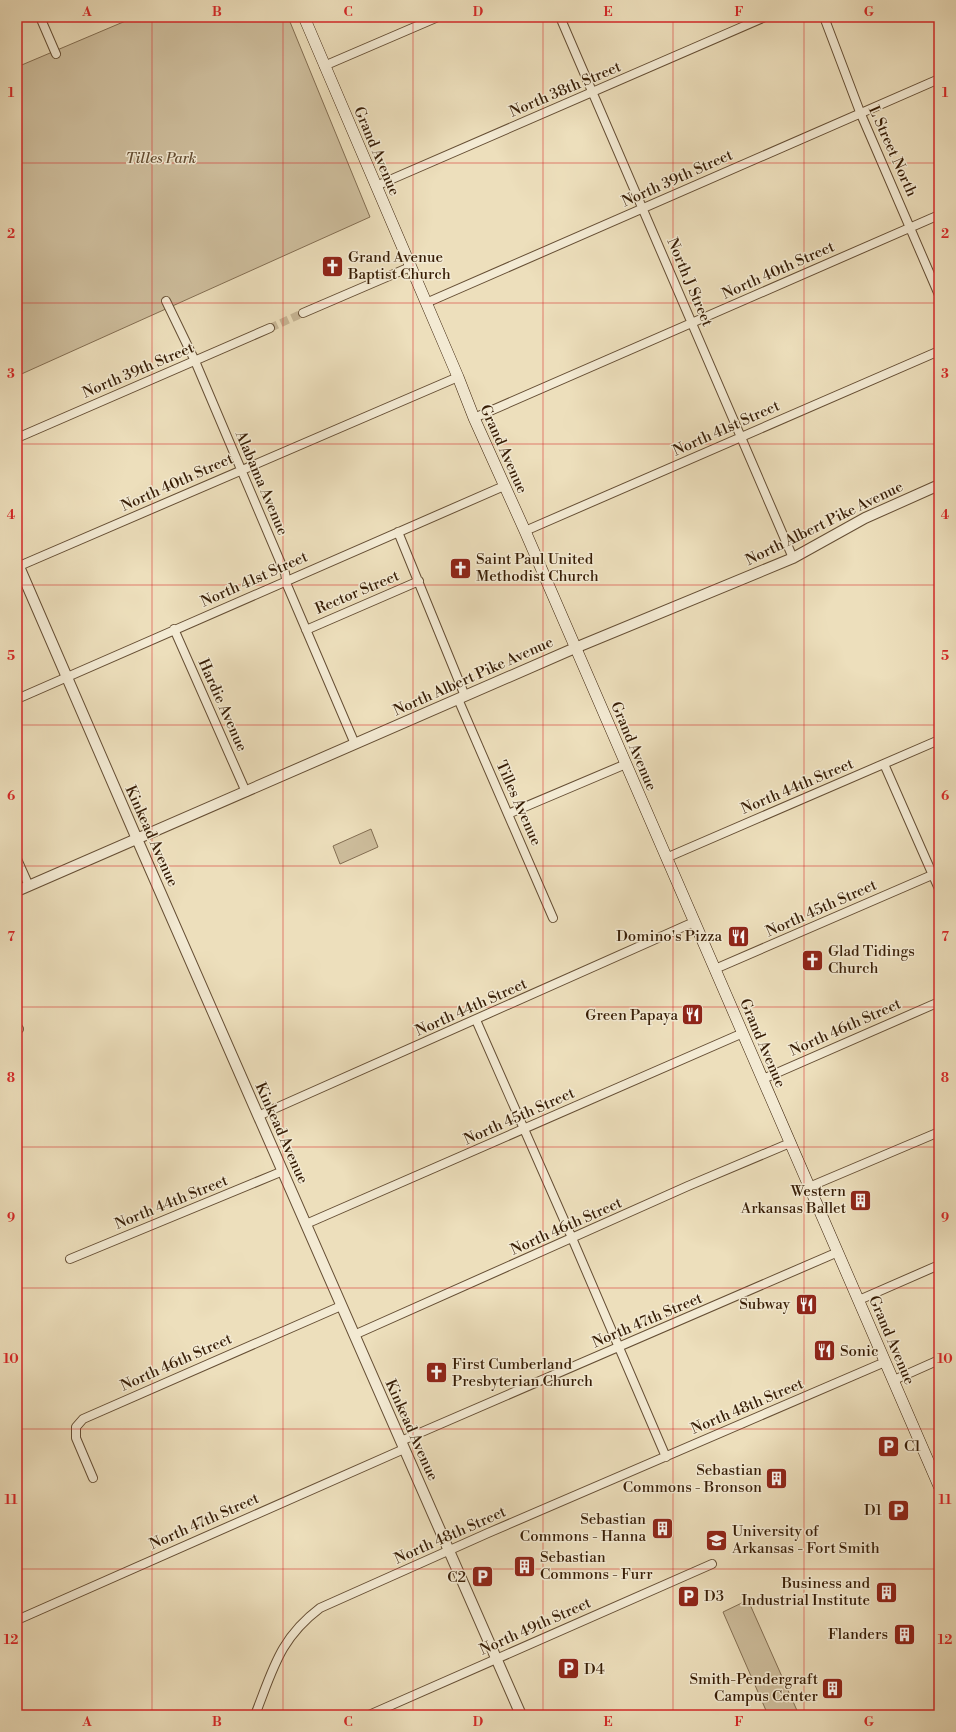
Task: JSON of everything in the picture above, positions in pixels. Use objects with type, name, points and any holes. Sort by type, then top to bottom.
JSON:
[{"type":"main road","name":"Grand Avenue","points":[[304,17],[458,377],[474,418],[525,531],[939,1486]]},
{"type":"street","points":[[40,17],[56,54]]},
{"type":"street","points":[[324,66],[438,17]]},
{"type":"street","name":"North J Street","points":[[560,17],[793,558]]},
{"type":"street","name":"North 38th Street","points":[[376,186],[765,17]]},
{"type":"street","name":"L Street North","points":[[824,17],[860,112],[911,227],[939,295]]},
{"type":"street","name":"North 39th Street","points":[[426,303],[860,112],[939,79]]},
{"type":"street","name":"North 40th Street","points":[[474,418],[939,215]]},
{"type":"street","points":[[303,313],[410,267]]},
{"type":"street","name":"Alabama Avenue","points":[[166,301],[195,361],[285,572],[286,580],[306,630],[355,744]]},
{"type":"street","name":"North 39th Street","points":[[17,438],[270,328]]},
{"type":"street","name":"North 41st Street","points":[[525,531],[939,351]]},
{"type":"street","name":"North 40th Street","points":[[18,565],[458,377]]},
{"type":"street","name":"North Albert Pike Avenue","points":[[17,891],[575,648],[793,558],[865,518],[939,485]]},
{"type":"street","name":"North 41st Street","points":[[17,699],[286,580],[504,486]]},
{"type":"street","name":"Tilles Avenue","points":[[398,532],[419,581],[461,698],[508,814],[553,918]]},
{"type":"street","name":"Kinkead Avenue","points":[[18,565],[282,1172],[521,1715]]},
{"type":"street","name":"Rector Street","points":[[306,630],[419,581]]},
{"type":"street","name":"Hardie Avenue","points":[[174,629],[246,792]]},
{"type":"street","name":"North 44th Street","points":[[666,858],[939,740]]},
{"type":"street","points":[[508,814],[626,764]]},
{"type":"street","points":[[884,764],[936,873],[939,889]]},
{"type":"street","points":[[17,860],[29,886]]},
{"type":"street","name":"North 45th Street","points":[[715,969],[936,873]]},
{"type":"street","name":"North 44th Street","points":[[258,1116],[694,922]]},
{"type":"street","name":"North 46th Street","points":[[763,1079],[939,1002]]},
{"type":"street","points":[[476,1020],[666,1457]]},
{"type":"street","name":"North 45th Street","points":[[306,1224],[743,1033]]},
{"type":"street","points":[[810,1187],[939,1132]]},
{"type":"street","name":"North 46th Street","points":[[354,1335],[688,1186],[790,1143]]},
{"type":"street","name":"North 44th Street","points":[[70,1259],[282,1172]]},
{"type":"street","name":"North 47th Street","points":[[17,1620],[618,1348],[838,1252]]},
{"type":"street","points":[[859,1300],[939,1265]]},
{"type":"street","name":"North 46th Street","points":[[93,1478],[76,1438],[76,1427],[83,1419],[341,1306]]},
{"type":"street","points":[[894,1380],[939,1360]]},
{"type":"street","name":"North 48th Street","points":[[255,1715],[281,1651],[290,1637],[307,1618],[333,1601],[885,1362]]},
{"type":"street","name":"North 49th Street","points":[[369,1715],[712,1564]]},
{"type":"green space","name":"Tilles Park","points":[[135,17],[288,17],[370,217],[17,376],[17,67]]},
{"type":"green space","points":[[371,829],[378,847],[340,864],[333,846]]},
{"type":"green space","points":[[748,1600],[799,1715],[768,1715],[723,1612]]},
{"type":"tunnel","points":[[270,328],[303,313]]},
{"type":"place","name":"Grand Avenue Baptist Church","points":[[332,266]]},
{"type":"place","name":"Saint Paul United Methodist Church","points":[[460,568]]},
{"type":"place","name":"Domino's Pizza","points":[[738,936]]},
{"type":"place","name":"Glad Tidings Church","points":[[812,960]]},
{"type":"place","name":"Green Papaya","points":[[693,1015]]},
{"type":"place","name":"Western Arkansas Ballet","points":[[861,1200]]},
{"type":"place","name":"Subway","points":[[806,1304]]},
{"type":"place","name":"Sonic","points":[[825,1351]]},
{"type":"place","name":"First Cumberland Presbyterian Church","points":[[436,1373]]},
{"type":"place","name":"C1","points":[[889,1446]]},
{"type":"place","name":"Sebastian Commons - Bronson","points":[[777,1479]]},
{"type":"place","name":"D1","points":[[898,1510]]},
{"type":"place","name":"Sebastian Commons - Hanna","points":[[662,1528]]},
{"type":"place","name":"University of Arkansas - Fort Smith","points":[[717,1540]]},
{"type":"place","name":"Sebastian Commons - Furr","points":[[525,1566]]},
{"type":"place","name":"C2","points":[[482,1577]]},
{"type":"place","name":"Business and Industrial Institute","points":[[886,1592]]},
{"type":"place","name":"D3","points":[[689,1596]]},
{"type":"place","name":"Flanders","points":[[904,1634]]},
{"type":"place","name":"D4","points":[[569,1669]]},
{"type":"place","name":"Smith-Pendergraft Campus Center","points":[[833,1688]]}]
